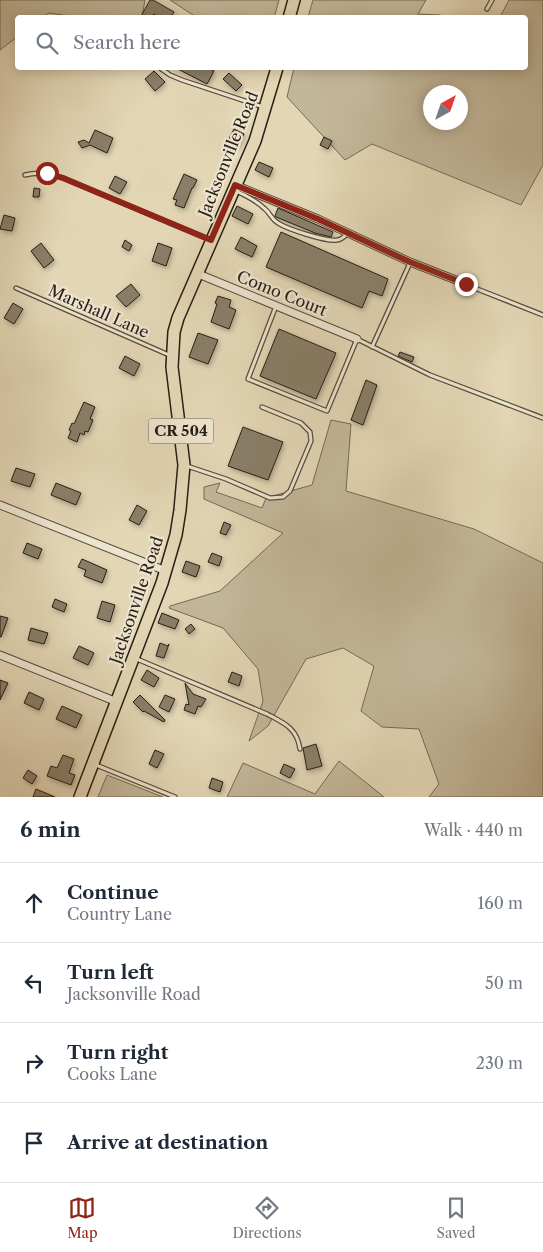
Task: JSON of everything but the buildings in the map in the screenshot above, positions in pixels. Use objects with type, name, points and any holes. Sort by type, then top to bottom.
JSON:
[{"type":"main road","points":[[290,15],[294,0]]},
{"type":"main road","name":"Jacksonville Road","points":[[80,797],[166,571],[176,535],[184,466],[172,356],[178,318],[255,141],[277,70]]},
{"type":"street","points":[[234,187],[349,233],[410,262],[466,284]]},
{"type":"street","name":"Como Court","points":[[196,273],[357,339]]},
{"type":"street","points":[[0,505],[166,571]]},
{"type":"street","points":[[0,655],[117,702]]},
{"type":"lane","points":[[487,9],[492,0]]},
{"type":"lane","points":[[163,70],[182,80],[266,108]]},
{"type":"lane","points":[[26,176],[36,172],[63,178],[211,240]]},
{"type":"lane","points":[[234,187],[254,199],[269,212],[271,218],[279,225],[323,239],[340,240],[349,233]]},
{"type":"lane","points":[[372,347],[410,262]]},
{"type":"lane","points":[[466,284],[543,315]]},
{"type":"lane","name":"Marshall Lane","points":[[16,288],[172,356]]},
{"type":"lane","points":[[276,305],[248,379],[327,411],[357,339],[430,375],[543,418]]},
{"type":"lane","points":[[184,466],[226,479],[270,498],[283,497],[290,491],[311,441],[310,432],[301,422],[262,407]]},
{"type":"lane","points":[[134,658],[284,723],[299,739],[300,749]]},
{"type":"lane","points":[[93,763],[175,797]]},
{"type":"shaded area","points":[[0,0],[145,0],[142,15],[62,15],[49,13],[46,15],[15,15],[15,39],[0,50]]},
{"type":"shaded area","points":[[170,0],[279,0],[275,15],[193,15]]},
{"type":"shaded area","points":[[313,0],[426,0],[418,14],[440,15],[309,15]]},
{"type":"shaded area","points":[[509,0],[543,0],[543,165],[521,205],[372,144],[345,160],[287,97],[294,70],[528,70],[528,15],[501,15]]},
{"type":"shaded area","points":[[331,420],[351,424],[346,491],[474,529],[543,563],[543,797],[429,797],[439,784],[419,729],[382,727],[361,711],[374,666],[343,648],[306,659],[268,726],[249,741],[263,701],[258,669],[223,628],[169,608],[170,606],[220,591],[283,533],[204,499],[204,487],[220,483],[216,492],[262,508],[266,498],[312,485]]},
{"type":"shaded area","points":[[339,761],[384,797],[227,797],[243,763],[315,794]]},
{"type":"shaded area","points":[[107,775],[163,797],[98,797]]},
{"type":"route","points":[[47,173],[211,240],[235,185],[318,219],[410,262],[466,284]]}]
